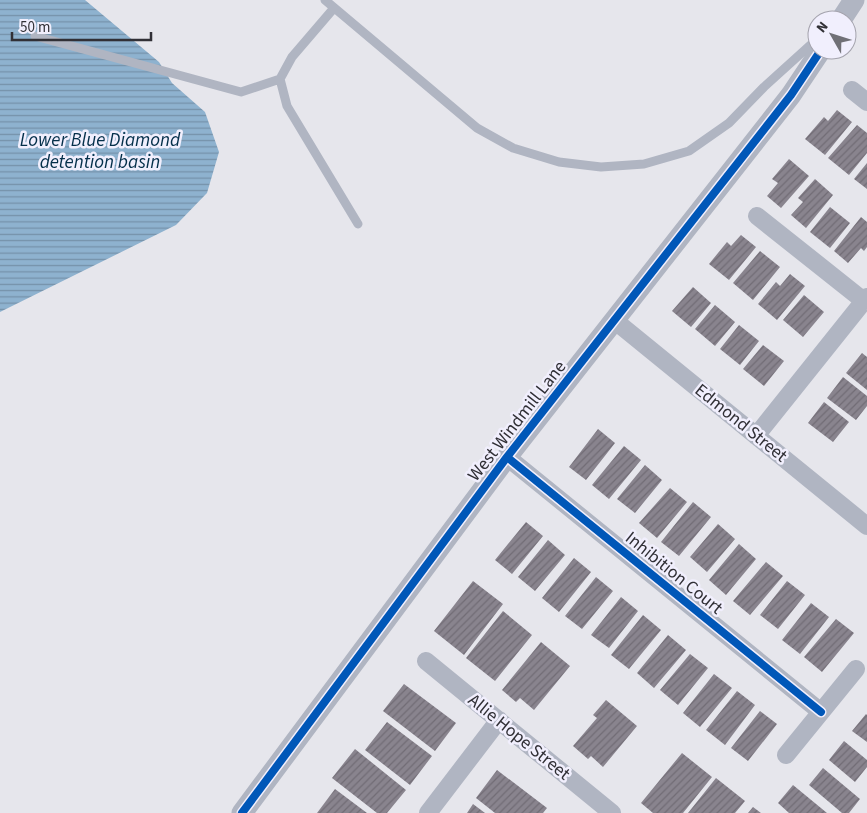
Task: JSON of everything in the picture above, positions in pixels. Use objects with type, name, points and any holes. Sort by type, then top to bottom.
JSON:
[{"type":"street","name":"West Windmill Lane","points":[[242,813],[507,457],[791,94],[814,60]]},
{"type":"street","points":[[852,90],[867,102]]},
{"type":"street","points":[[756,436],[866,299],[757,216]]},
{"type":"street","name":"Edmond Street","points":[[614,320],[867,526]]},
{"type":"street","name":"Inhibition Court","points":[[507,457],[821,712]]},
{"type":"street","name":"Allie Hope Street","points":[[426,661],[612,813]]},
{"type":"street","points":[[786,755],[856,669]]},
{"type":"street","points":[[428,813],[499,720]]},
{"type":"lane","points":[[325,0],[478,128],[513,148],[558,162],[601,167],[644,164],[689,151],[728,124],[764,87],[807,48]]},
{"type":"lane","points":[[35,36],[241,92],[280,79],[292,57],[334,8]]},
{"type":"lane","points":[[280,79],[287,106],[358,224]]},
{"type":"water","name":"Lower Blue Diamond detention basin","points":[[0,0],[85,0],[159,62],[172,83],[205,112],[219,152],[207,193],[176,225],[0,312]]},
{"type":"building","points":[[837,110],[852,122],[825,155],[805,139],[824,117],[828,121]]},
{"type":"building","points":[[857,125],[867,133],[867,153],[849,175],[828,158]]},
{"type":"building","points":[[789,159],[809,176],[781,208],[767,196],[778,183],[772,179]]},
{"type":"building","points":[[867,163],[867,189],[854,179]]},
{"type":"building","points":[[815,179],[833,195],[806,228],[791,215],[803,202],[798,198]]},
{"type":"building","points":[[830,207],[850,223],[830,248],[810,232]]},
{"type":"building","points":[[861,217],[867,222],[867,247],[864,251],[861,248],[848,263],[834,251]]},
{"type":"building","points":[[741,235],[756,247],[729,280],[709,264],[727,242],[731,246]]},
{"type":"building","points":[[760,251],[780,267],[753,300],[733,283]]},
{"type":"building","points":[[790,274],[805,286],[777,320],[758,304],[776,282],[780,286]]},
{"type":"building","points":[[693,287],[711,303],[691,327],[672,311]]},
{"type":"building","points":[[804,295],[824,312],[803,337],[783,320]]},
{"type":"building","points":[[715,305],[735,322],[715,346],[695,329]]},
{"type":"building","points":[[739,325],[759,341],[740,365],[720,349]]},
{"type":"building","points":[[763,345],[784,361],[764,386],[743,369]]},
{"type":"building","points":[[862,353],[867,357],[867,390],[846,373]]},
{"type":"building","points":[[843,377],[867,396],[867,406],[856,420],[827,398]]},
{"type":"building","points":[[824,402],[849,422],[833,442],[808,423]]},
{"type":"building","points":[[598,429],[615,443],[586,480],[569,467]]},
{"type":"building","points":[[624,446],[641,460],[609,499],[592,485]]},
{"type":"building","points":[[645,465],[662,480],[635,513],[617,499]]},
{"type":"building","points":[[670,488],[687,502],[657,538],[639,523]]},
{"type":"building","points":[[693,502],[711,517],[679,556],[661,542]]},
{"type":"building","points":[[526,522],[543,536],[512,574],[495,560]]},
{"type":"building","points":[[718,524],[735,539],[707,572],[690,557]]},
{"type":"building","points":[[548,540],[565,555],[535,591],[518,577]]},
{"type":"building","points":[[739,544],[756,559],[726,595],[709,580]]},
{"type":"building","points":[[574,558],[591,572],[559,612],[542,598]]},
{"type":"building","points":[[766,562],[783,576],[750,615],[733,601]]},
{"type":"building","points":[[596,577],[613,591],[582,629],[565,616]]},
{"type":"building","points":[[473,581],[503,604],[464,655],[434,631]]},
{"type":"building","points":[[787,581],[805,595],[778,629],[760,615]]},
{"type":"building","points":[[621,597],[638,611],[609,648],[591,635]]},
{"type":"building","points":[[811,603],[829,617],[800,654],[782,640]]},
{"type":"building","points":[[503,611],[532,635],[495,681],[466,658]]},
{"type":"building","points":[[643,615],[661,630],[629,669],[611,655]]},
{"type":"building","points":[[836,619],[854,633],[822,672],[804,657]]},
{"type":"building","points":[[668,635],[686,650],[654,688],[637,673]]},
{"type":"building","points":[[541,642],[570,666],[534,710],[520,698],[516,702],[502,690]]},
{"type":"building","points":[[690,654],[708,668],[678,705],[660,690]]},
{"type":"building","points":[[714,674],[732,688],[700,727],[683,713]]},
{"type":"building","points":[[404,684],[456,723],[435,751],[383,711]]},
{"type":"building","points":[[737,691],[755,705],[725,745],[706,730]]},
{"type":"building","points":[[606,700],[637,726],[603,767],[591,756],[588,759],[573,746],[597,718],[593,715]]},
{"type":"building","points":[[760,711],[777,724],[748,761],[731,748]]},
{"type":"building","points":[[867,715],[867,742],[852,731]]},
{"type":"building","points":[[387,722],[432,756],[410,785],[365,750]]},
{"type":"building","points":[[844,741],[867,760],[867,767],[855,782],[829,760]]},
{"type":"building","points":[[355,749],[406,790],[387,813],[377,813],[332,778]]},
{"type":"building","points":[[682,753],[712,777],[683,813],[653,813],[641,803]]},
{"type":"building","points":[[823,768],[860,799],[849,813],[842,813],[809,785]]},
{"type":"building","points":[[497,770],[547,808],[543,813],[495,813],[476,798]]},
{"type":"building","points":[[716,778],[745,801],[735,813],[688,813]]},
{"type":"building","points":[[793,785],[827,813],[789,813],[778,803]]},
{"type":"building","points":[[335,789],[367,813],[317,813]]},
{"type":"building","points":[[473,804],[485,813],[467,813]]},
{"type":"building","points":[[753,807],[761,813],[748,813]]},
{"type":"cycle path","points":[[242,813],[507,457],[791,95],[814,60]]},
{"type":"cycle path","points":[[507,457],[821,712]]}]
